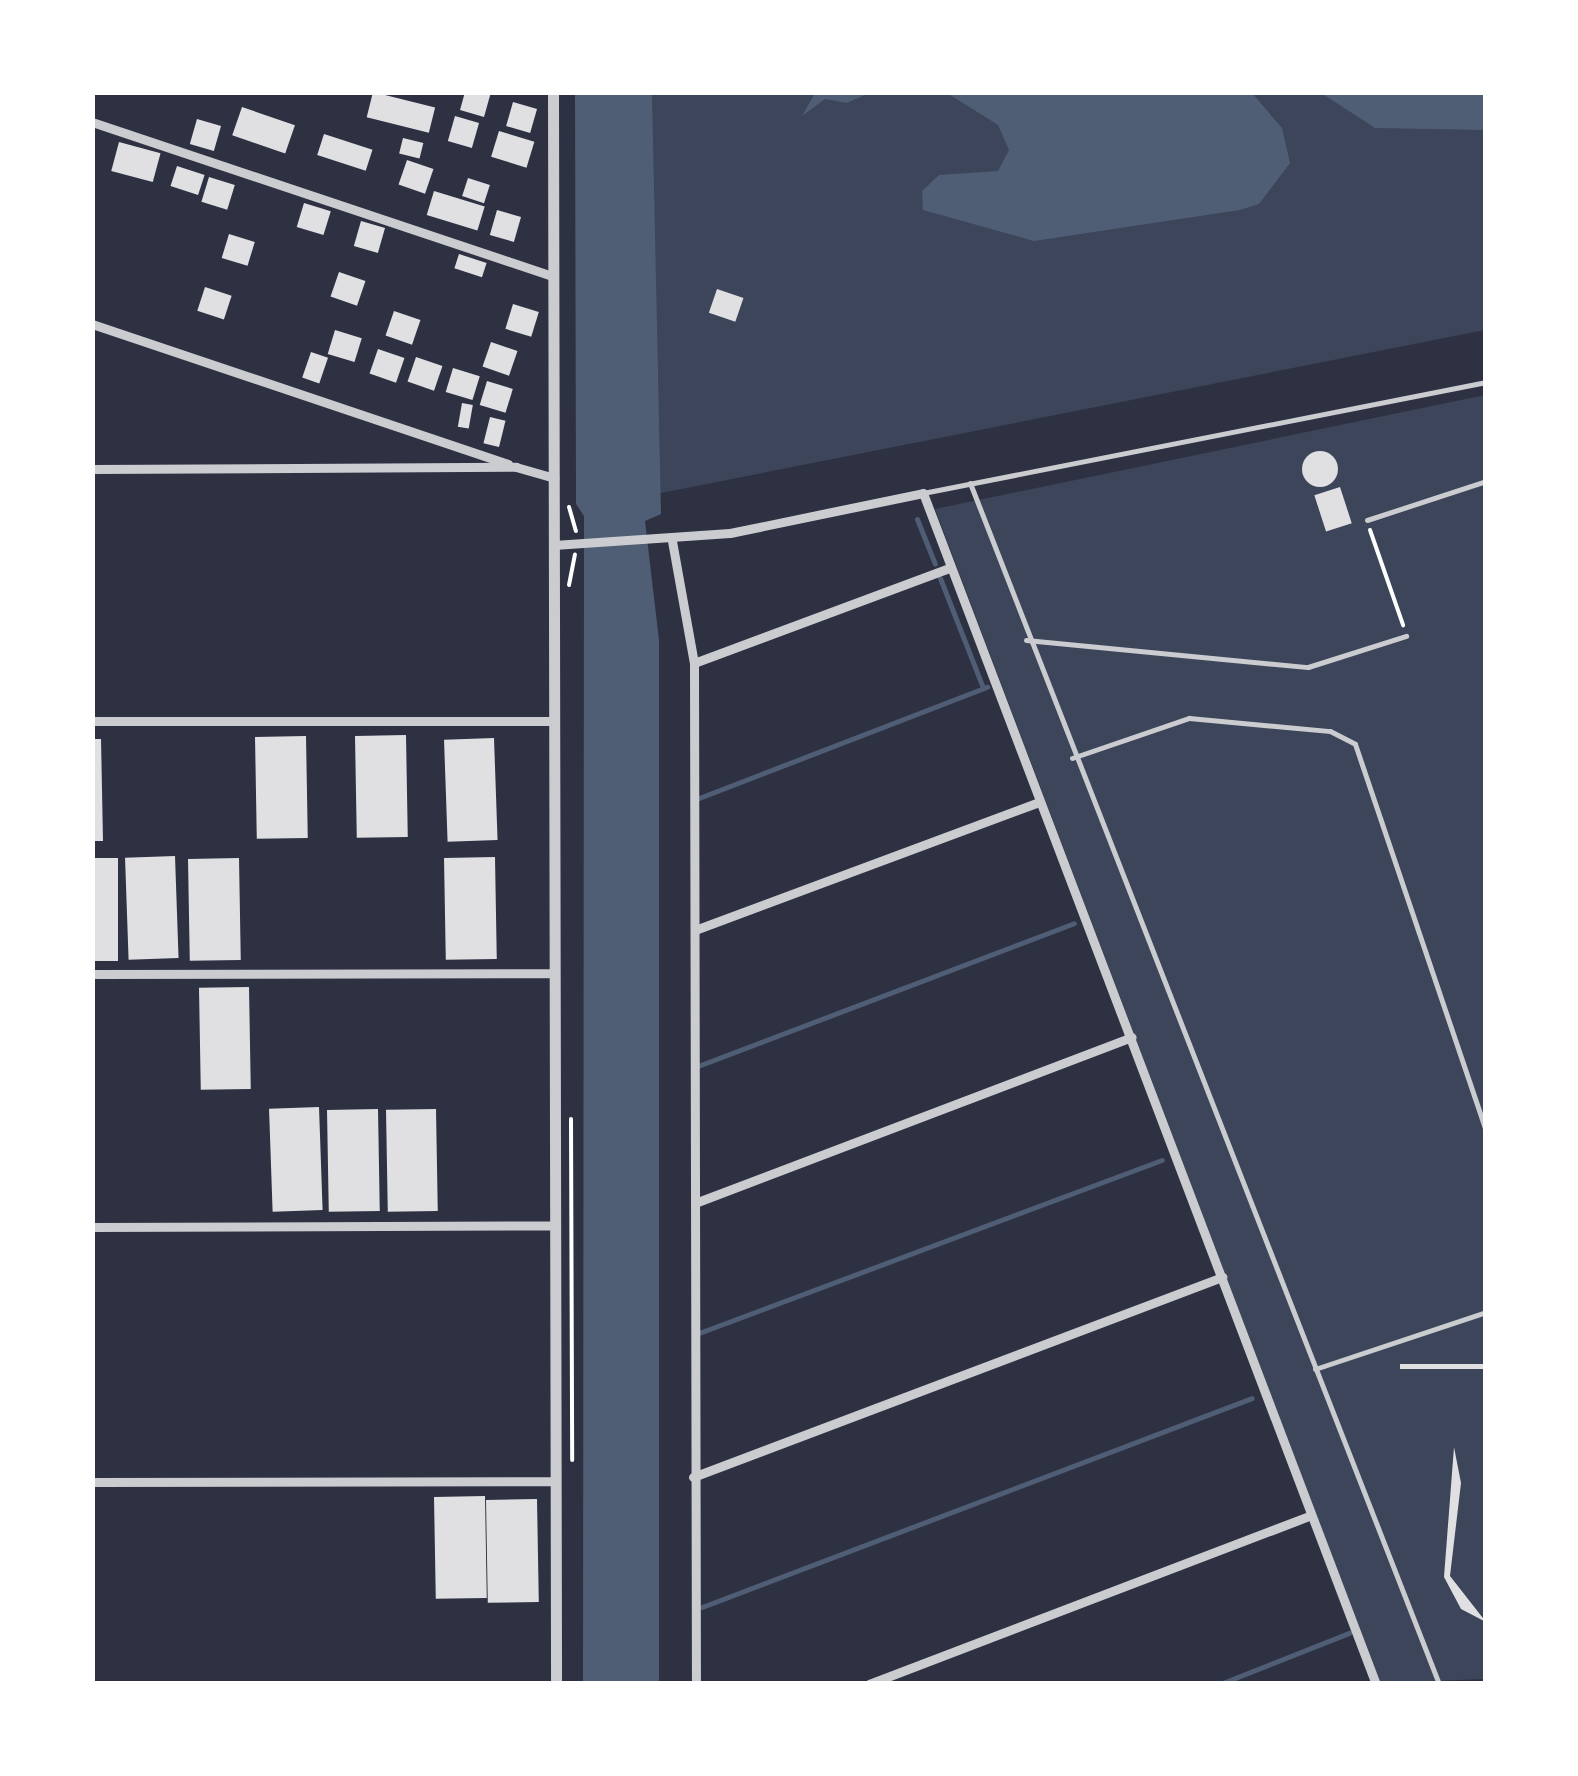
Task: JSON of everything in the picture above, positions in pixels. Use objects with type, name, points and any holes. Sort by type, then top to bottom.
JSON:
[{"type":"street","points":[[553,92],[554,478],[558,544],[554,720],[556,1684]]},
{"type":"street","points":[[92,122],[553,276]]},
{"type":"street","points":[[92,324],[554,478]]},
{"type":"street","points":[[92,469],[516,466]]},
{"type":"street","points":[[558,544],[672,541],[923,493],[1037,802],[1132,1037],[1376,1684]]},
{"type":"street","points":[[672,541],[694,664],[696,1684]]},
{"type":"street","points":[[694,664],[950,568]]},
{"type":"street","points":[[92,721],[554,720]]},
{"type":"street","points":[[694,930],[1037,802]]},
{"type":"street","points":[[92,974],[555,973]]},
{"type":"street","points":[[695,1203],[1132,1037]]},
{"type":"street","points":[[92,1228],[555,1225]]},
{"type":"street","points":[[693,1477],[1222,1276]]},
{"type":"street","points":[[92,1482],[556,1480]]},
{"type":"street","points":[[870,1684],[1310,1516]]},
{"type":"lane","points":[[923,493],[1486,382]]},
{"type":"lane","points":[[1368,520],[1486,481]]},
{"type":"lane","points":[[970,483],[1072,758],[1439,1684]]},
{"type":"lane","points":[[1026,640],[1308,668],[1406,636]]},
{"type":"lane","points":[[1072,758],[1189,718],[1330,731],[1355,744],[1486,1130]]},
{"type":"lane","points":[[1315,1370],[1486,1312]]},
{"type":"path","points":[[1368,520],[1406,636]]},
{"type":"shaded area","points":[[815,92],[869,93],[847,103],[825,99],[802,116]]},
{"type":"shaded area","points":[[575,93],[652,93],[661,514],[645,521],[659,640],[659,1683],[583,1683],[584,516],[576,504]]},
{"type":"shaded area","points":[[624,93],[1485,93],[1485,330],[636,498]]},
{"type":"shaded area","points":[[947,93],[1252,93],[1282,128],[1290,163],[1259,204],[1034,241],[923,210],[922,191],[939,175],[998,171],[1009,150],[998,125]]},
{"type":"shaded area","points":[[1321,93],[1485,93],[1485,130],[1375,128]]},
{"type":"shaded area","points":[[1485,395],[1485,1679],[1380,1683],[935,509]]},
{"type":"building","points":[[373,92],[435,107],[429,133],[367,117]]},
{"type":"building","points":[[465,92],[491,92],[484,117],[460,110]]},
{"type":"building","points":[[513,102],[537,109],[530,133],[506,126]]},
{"type":"building","points":[[242,107],[295,125],[285,154],[232,135]]},
{"type":"building","points":[[455,116],[479,123],[472,148],[448,141]]},
{"type":"building","points":[[197,119],[221,126],[214,151],[190,144]]},
{"type":"building","points":[[499,131],[534,142],[526,168],[491,157]]},
{"type":"building","points":[[324,134],[373,150],[366,171],[317,155]]},
{"type":"building","points":[[403,138],[423,143],[420,159],[399,154]]},
{"type":"building","points":[[119,142],[161,153],[153,182],[111,171]]},
{"type":"building","points":[[407,160],[433,169],[425,194],[399,185]]},
{"type":"building","points":[[177,166],[205,175],[198,195],[171,186]]},
{"type":"building","points":[[209,177],[235,185],[227,210],[201,202]]},
{"type":"building","points":[[468,178],[490,185],[484,203],[462,196]]},
{"type":"building","points":[[434,191],[485,206],[477,230],[427,215]]},
{"type":"building","points":[[304,203],[331,211],[323,235],[297,227]]},
{"type":"building","points":[[497,210],[521,217],[514,242],[490,235]]},
{"type":"building","points":[[361,221],[385,228],[378,253],[354,246]]},
{"type":"building","points":[[229,234],[255,242],[248,266],[222,258]]},
{"type":"building","points":[[459,254],[487,263],[482,277],[454,268]]},
{"type":"building","points":[[339,272],[365,281],[357,306],[331,297]]},
{"type":"building","points":[[205,287],[232,296],[224,319],[197,311]]},
{"type":"building","points":[[717,289],[743,298],[735,322],[709,313]]},
{"type":"building","points":[[513,304],[539,312],[531,337],[505,329]]},
{"type":"building","points":[[394,311],[420,320],[412,345],[386,336]]},
{"type":"building","points":[[335,330],[362,338],[354,362],[328,354]]},
{"type":"building","points":[[491,342],[517,351],[509,376],[483,367]]},
{"type":"building","points":[[378,349],[404,358],[396,383],[370,374]]},
{"type":"building","points":[[311,352],[328,358],[319,383],[302,378]]},
{"type":"building","points":[[416,357],[442,366],[434,391],[408,382]]},
{"type":"building","points":[[453,368],[480,376],[472,400],[446,392]]},
{"type":"building","points":[[487,381],[513,389],[506,413],[480,405]]},
{"type":"building","points":[[462,403],[473,405],[469,429],[458,427]]},
{"type":"building","points":[[490,417],[506,421],[499,447],[483,443]]},
{"type":"building","points":[[1320,451],[1333,456],[1338,469],[1333,482],[1320,487],[1307,482],[1302,469],[1307,456]]},
{"type":"building","points":[[1340,487],[1352,523],[1326,531],[1314,495]]},
{"type":"building","points":[[406,735],[408,837],[357,838],[355,736]]},
{"type":"building","points":[[306,736],[308,838],[257,839],[255,737]]},
{"type":"building","points":[[494,738],[498,840],[448,842],[444,740]]},
{"type":"building","points":[[92,739],[101,739],[103,841],[92,841]]},
{"type":"building","points":[[175,856],[179,958],[129,960],[125,858]]},
{"type":"building","points":[[495,857],[497,959],[446,960],[444,858]]},
{"type":"building","points":[[92,858],[118,858],[118,961],[92,961]]},
{"type":"building","points":[[239,858],[241,960],[190,961],[188,859]]},
{"type":"building","points":[[249,987],[251,1089],[201,1090],[199,988]]},
{"type":"building","points":[[319,1107],[323,1210],[273,1212],[269,1109]]},
{"type":"building","points":[[378,1109],[380,1211],[329,1212],[327,1110]]},
{"type":"building","points":[[436,1109],[438,1211],[388,1212],[386,1110]]},
{"type":"building","points":[[1400,1364],[1486,1364],[1486,1369],[1400,1369]]},
{"type":"building","points":[[1454,1447],[1461,1483],[1450,1576],[1486,1622],[1461,1609],[1444,1577]]},
{"type":"building","points":[[485,1496],[487,1598],[436,1599],[434,1497]]},
{"type":"building","points":[[537,1499],[539,1602],[488,1603],[486,1500]]},
{"type":"waterway","points":[[917,519],[935,564]]},
{"type":"waterway","points":[[940,578],[983,688]]},
{"type":"waterway","points":[[699,798],[987,687]]},
{"type":"waterway","points":[[698,1066],[1074,923]]},
{"type":"waterway","points":[[699,1333],[1162,1160]]},
{"type":"waterway","points":[[702,1607],[1252,1398]]},
{"type":"waterway","points":[[1220,1684],[1349,1633]]}]
